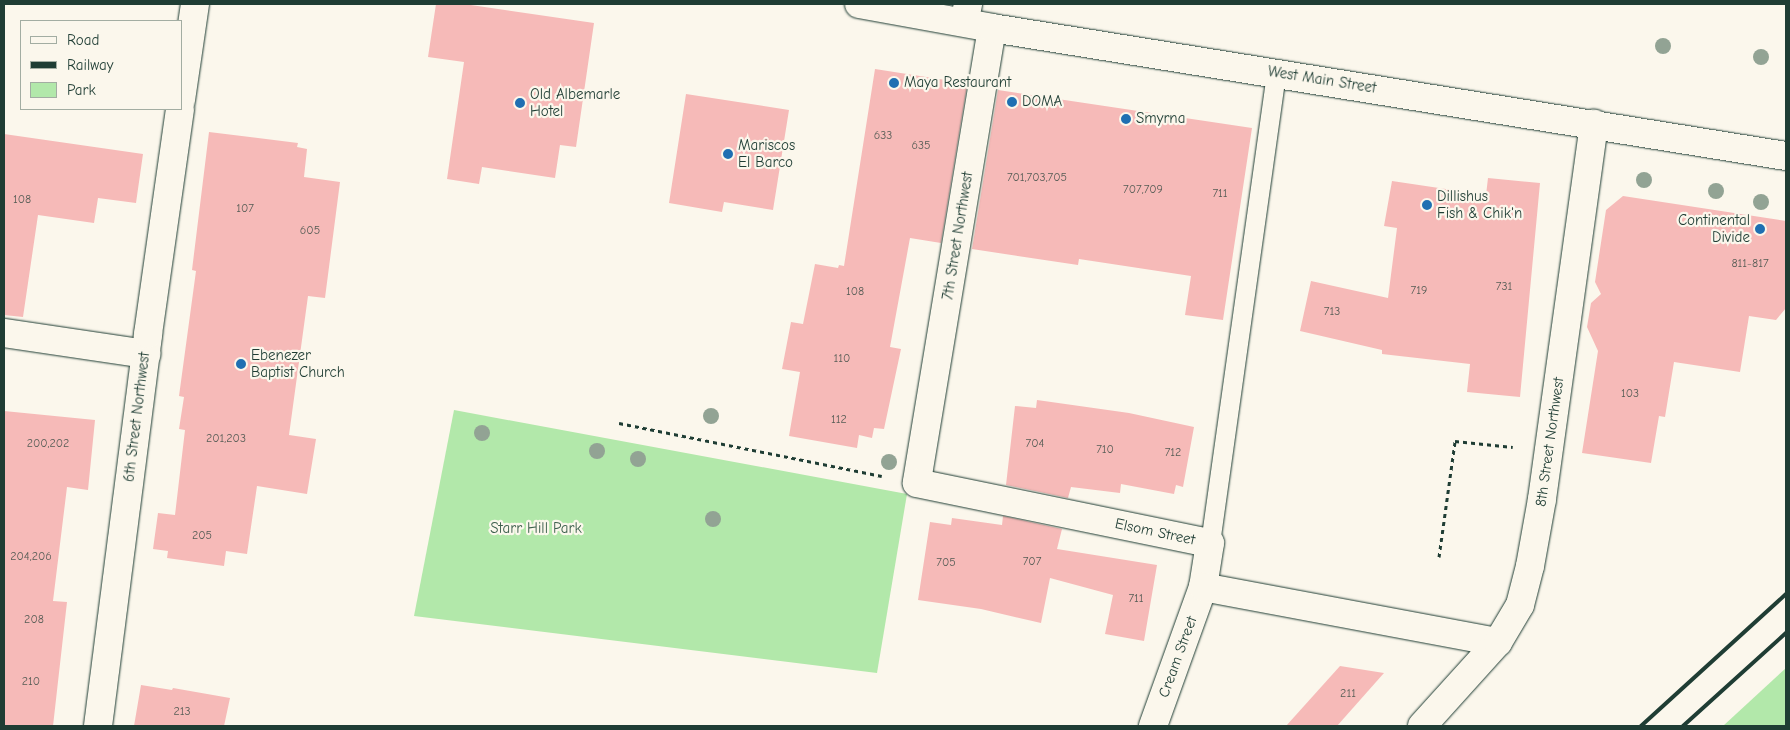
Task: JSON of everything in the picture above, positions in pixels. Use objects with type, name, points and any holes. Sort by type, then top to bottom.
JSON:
[{"type":"street","points":[[182,93],[194,4]]},
{"type":"street","name":"West Main Street","points":[[859,4],[966,13],[992,28],[1786,156]]},
{"type":"street","name":"7th Street Northwest","points":[[917,483],[992,28]]},
{"type":"street","name":"6th Street Northwest","points":[[98,726],[180,110]]},
{"type":"street","name":"8th Street Northwest","points":[[1422,726],[1498,642],[1520,605],[1528,574],[1549,450],[1594,124]]},
{"type":"street","points":[[4,334],[146,354]]},
{"type":"street","name":"Elsom Street","points":[[917,483],[1210,543],[1203,587]]},
{"type":"street","points":[[1203,587],[1498,642]]},
{"type":"street","name":"Cream Street","points":[[1153,726],[1203,587]]},
{"type":"lane","points":[[1210,543],[1276,73]]},
{"type":"path","points":[[619,423],[917,483]]},
{"type":"path","points":[[1439,557],[1455,441],[1549,450]]},
{"type":"green space","name":"Starr Hill Park","points":[[454,410],[907,494],[877,673],[414,616]]},
{"type":"green space","points":[[1786,668],[1786,726],[1723,726]]},
{"type":"building","name":"Old Albemarle Hotel","points":[[436,4],[464,4],[594,23],[576,147],[560,145],[555,178],[482,167],[479,184],[447,179],[464,62],[428,57]]},
{"type":"building","points":[[875,69],[952,81],[952,83],[967,86],[941,243],[910,238],[890,347],[901,349],[884,429],[874,428],[872,438],[859,435],[857,448],[789,436],[800,372],[782,369],[791,322],[803,324],[815,264],[838,268],[839,265],[844,266]]},
{"type":"building","points":[[998,90],[1252,128],[1223,320],[1185,315],[1191,276],[1079,259],[1078,265],[972,249]]},
{"type":"building","points":[[686,94],[789,110],[773,210],[724,202],[722,212],[669,203]]},
{"type":"building","points":[[209,132],[298,143],[297,147],[307,149],[304,177],[340,182],[325,298],[308,296],[289,435],[316,439],[307,494],[257,486],[247,554],[226,551],[224,566],[167,558],[168,551],[153,549],[158,513],[175,515],[185,430],[179,429],[184,397],[179,396],[196,271],[192,270]]},
{"type":"building","points":[[4,134],[143,154],[136,203],[98,198],[94,223],[38,215],[23,317],[4,315]]},
{"type":"building","points":[[1488,178],[1540,183],[1520,397],[1467,392],[1470,364],[1382,354],[1382,350],[1300,331],[1311,281],[1388,298],[1397,228],[1384,226],[1392,181],[1486,195]]},
{"type":"building","points":[[1623,196],[1786,221],[1786,308],[1776,320],[1749,316],[1740,372],[1674,362],[1665,417],[1659,416],[1651,463],[1582,453],[1598,351],[1587,327],[1591,303],[1601,294],[1595,282],[1606,210]]},
{"type":"building","points":[[1037,400],[1129,413],[1194,427],[1183,487],[1176,485],[1174,494],[1121,484],[1120,493],[1071,487],[1068,498],[1006,485],[1015,406],[1036,408]]},
{"type":"building","points":[[4,411],[95,420],[88,490],[67,487],[53,601],[67,602],[53,726],[4,726]]},
{"type":"building","points":[[1003,516],[1062,529],[1057,549],[1157,565],[1144,641],[1105,634],[1113,595],[1050,578],[1041,623],[981,609],[918,600],[930,522],[951,525],[952,518],[1002,525]]},
{"type":"building","points":[[1340,666],[1384,673],[1337,726],[1286,726]]},
{"type":"building","points":[[141,685],[172,690],[173,688],[230,698],[224,726],[134,726]]},
{"type":"railway","points":[[1641,726],[1786,594]]},
{"type":"railway","points":[[1683,726],[1786,633]]},
{"type":"place","name":"Maya Restaurant","points":[[894,83]]},
{"type":"place","name":"DOMA","points":[[1012,102]]},
{"type":"place","name":"Old Albemarle Hotel","points":[[520,103]]},
{"type":"place","name":"Smyrna","points":[[1126,119]]},
{"type":"place","name":"Mariscos El Barco","points":[[728,154]]},
{"type":"place","name":"Dillishus Fish & Chik'n","points":[[1427,205]]},
{"type":"place","name":"Continental Divide","points":[[1760,229]]},
{"type":"place","name":"Ebenezer Baptist Church","points":[[241,364]]}]
